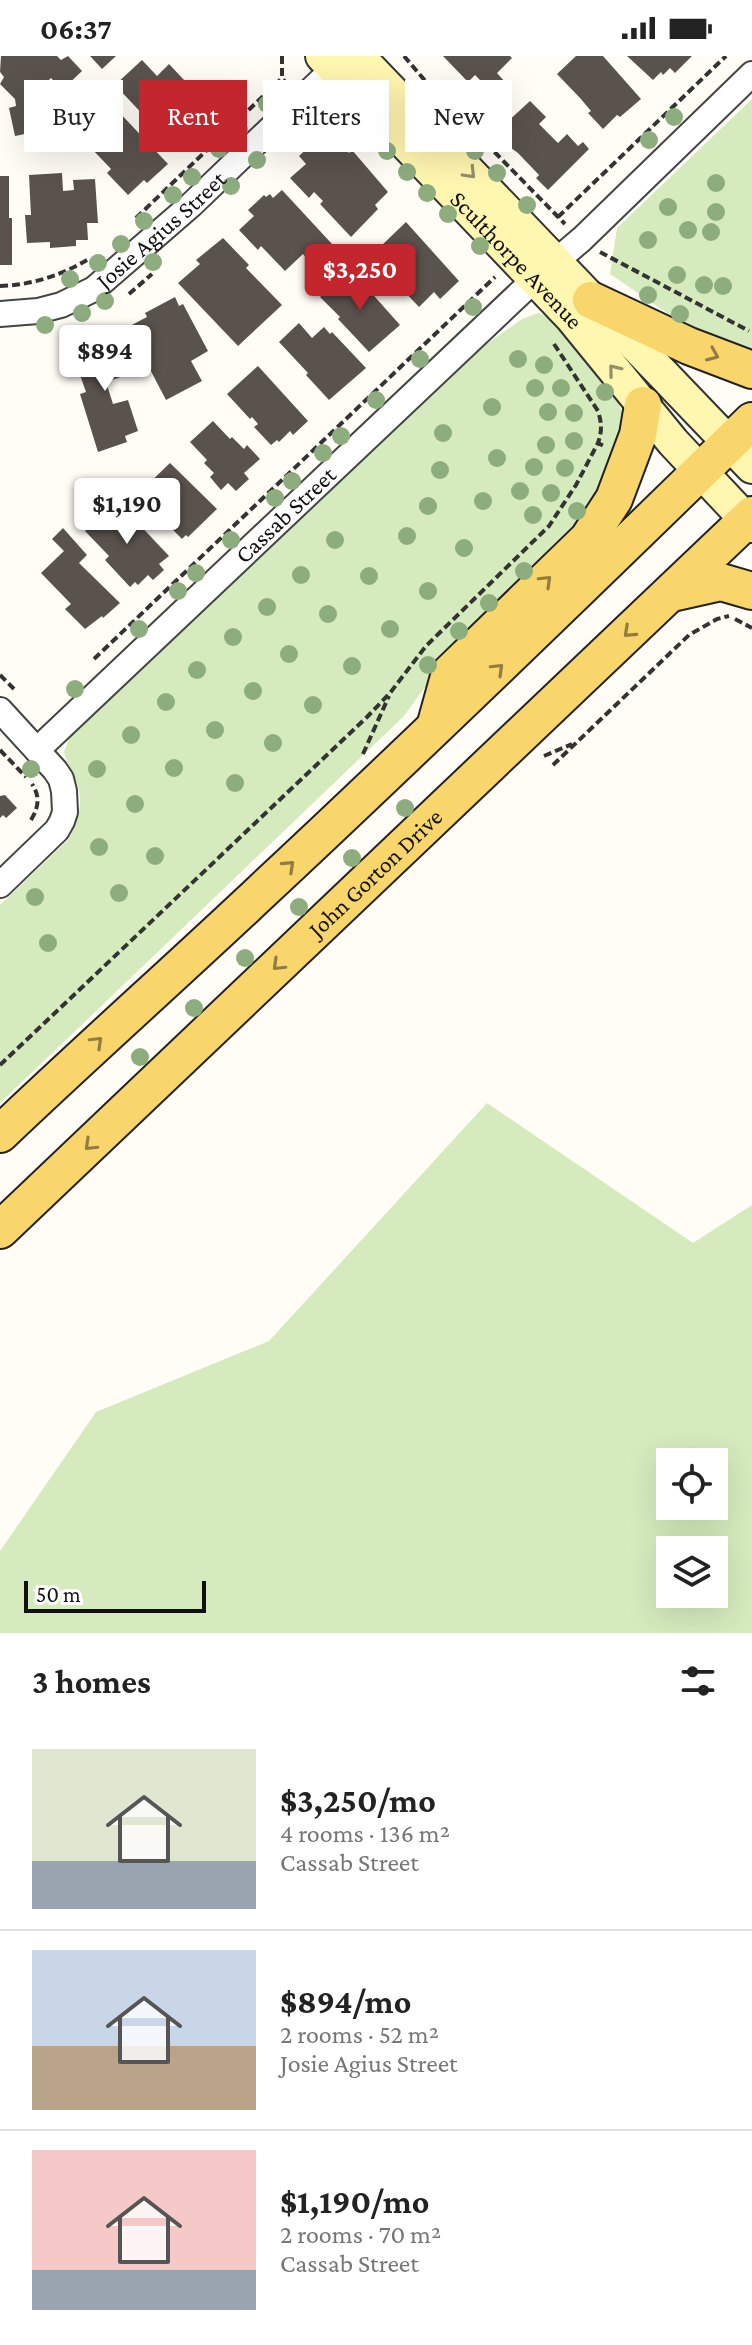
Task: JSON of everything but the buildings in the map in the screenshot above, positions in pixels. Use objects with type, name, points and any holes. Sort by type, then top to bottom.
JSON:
[{"type":"main road","points":[[591,300],[689,346],[752,370]]},
{"type":"main road","points":[[435,728],[450,673],[588,539],[614,499],[613,451],[638,435],[643,405]]},
{"type":"main road","points":[[0,1134],[435,728],[701,471],[744,444]]},
{"type":"main road","name":"John Gorton Drive","points":[[0,1230],[453,797],[750,520]]},
{"type":"main road","points":[[669,594],[721,582],[741,604]]},
{"type":"street","name":"Sculthorpe Avenue","points":[[338,60],[545,271],[591,300],[744,444]]},
{"type":"street","name":"Josie Agius Street","points":[[0,314],[38,311],[61,305],[94,289],[191,205],[338,60]]},
{"type":"street","name":"Cassab Street","points":[[37,750],[582,239],[752,74]]},
{"type":"street","name":"Sculthorpe Avenue","points":[[545,271],[571,317],[643,405],[701,471],[750,520]]},
{"type":"street","points":[[0,710],[61,779],[65,812],[57,830],[0,885]]},
{"type":"path","points":[[128,225],[282,78],[282,56]]},
{"type":"path","points":[[404,56],[558,217],[726,56]]},
{"type":"path","points":[[598,251],[749,331]]},
{"type":"path","points":[[0,286],[43,280],[67,271],[97,253]]},
{"type":"path","points":[[87,667],[495,277]]},
{"type":"path","points":[[0,1065],[367,717],[426,646],[549,526],[576,485],[613,451],[602,432],[598,411],[549,336]]},
{"type":"path","points":[[553,765],[689,635],[741,604],[752,628]]},
{"type":"path","points":[[0,750],[34,786],[38,795],[36,813],[22,829]]},
{"type":"green space","points":[[752,99],[752,354],[711,343],[610,274],[617,228]]},
{"type":"green space","points":[[538,313],[553,318],[617,399],[625,421],[622,448],[579,526],[446,659],[403,717],[0,1103],[0,905],[69,839],[73,831],[80,800],[64,752],[70,736],[471,355],[522,319]]},
{"type":"green space","points":[[487,1103],[693,1243],[752,1205],[752,1633],[0,1633],[0,1551],[96,1412],[269,1341]]}]
